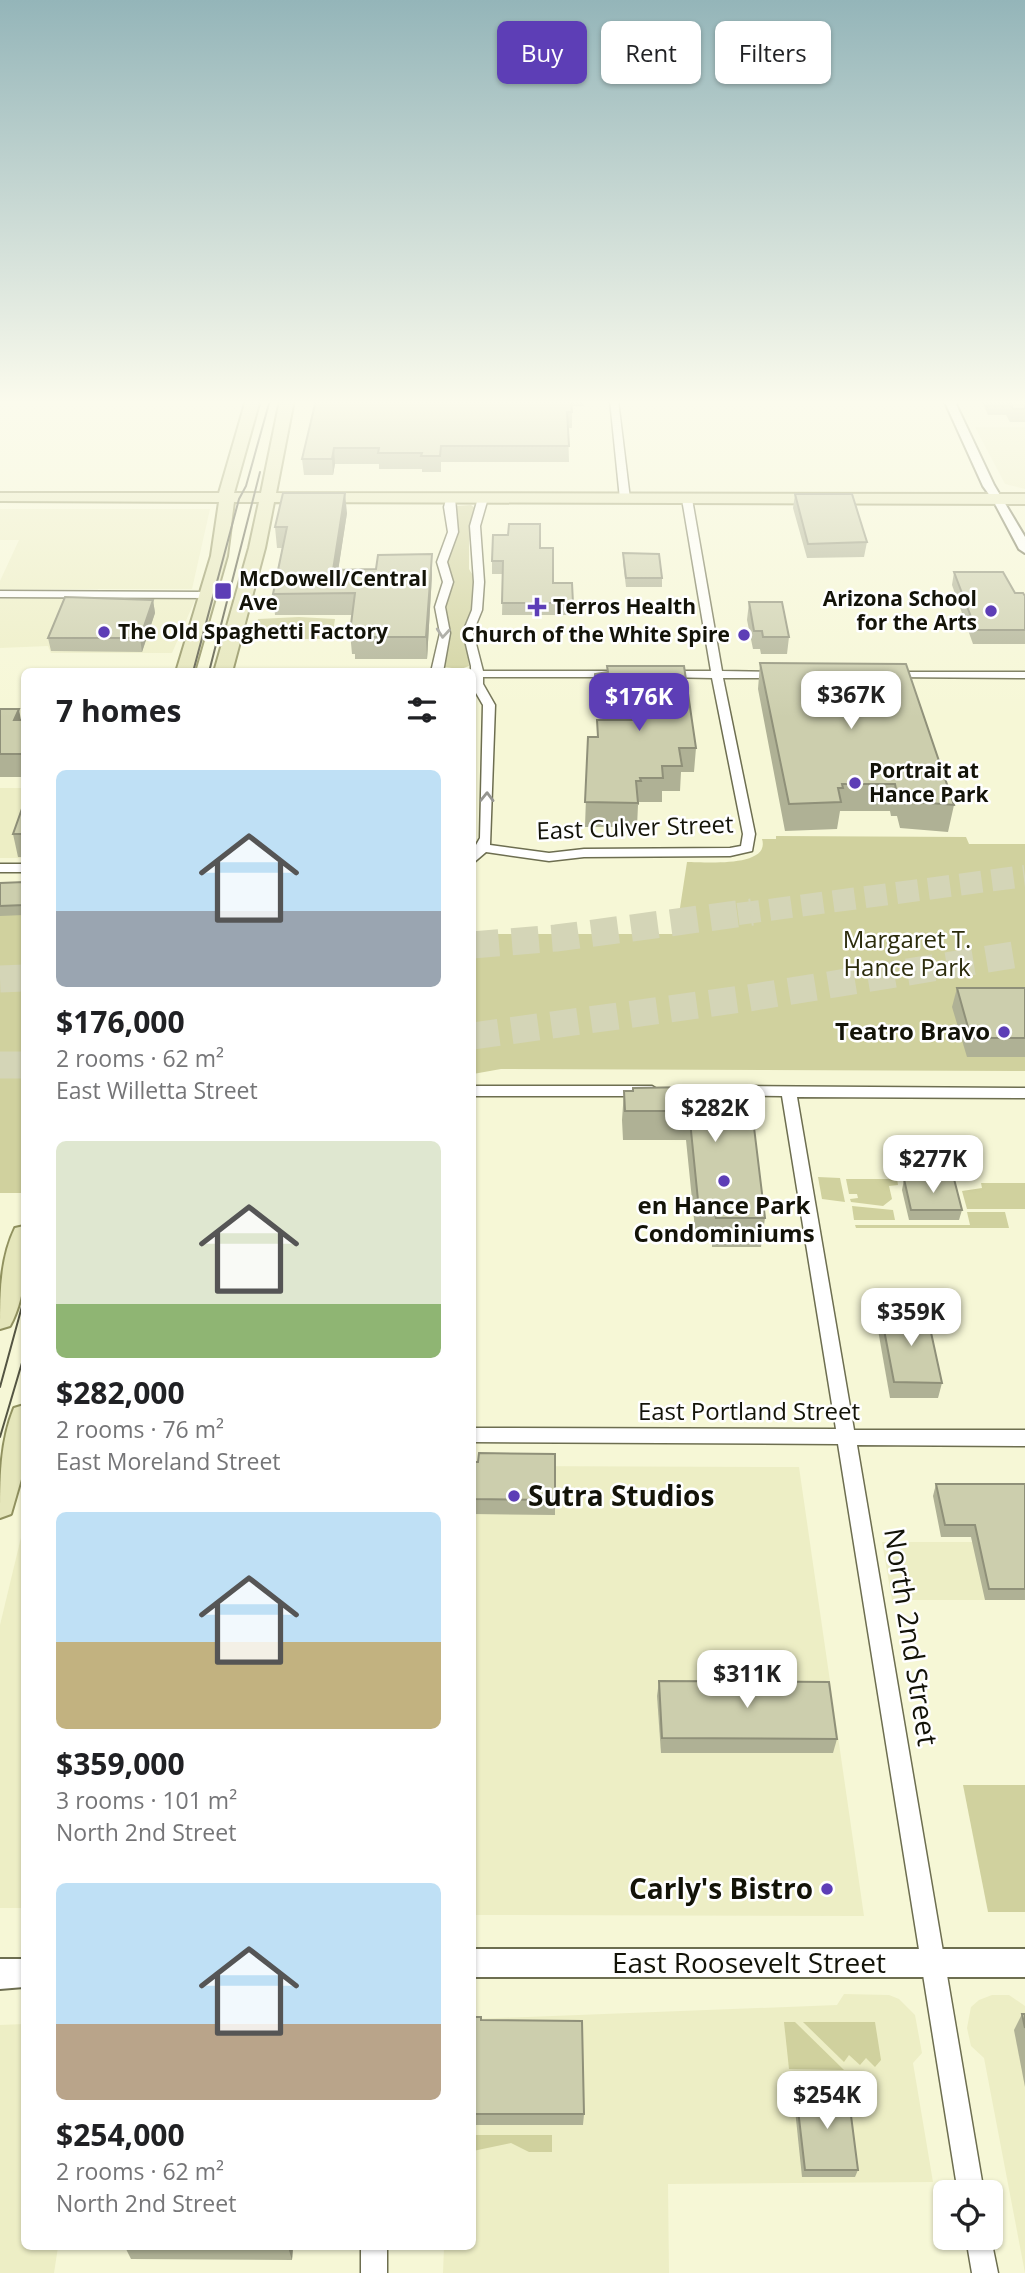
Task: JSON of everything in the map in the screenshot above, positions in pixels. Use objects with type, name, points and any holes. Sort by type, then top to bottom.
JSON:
[{"type":"main road","points":[[187,668],[220,549],[227,506]]},
{"type":"main road","points":[[224,668],[247,588],[265,506]]},
{"type":"main road","points":[[0,1319],[21,1246]]},
{"type":"main road","points":[[0,1504],[21,1434]]},
{"type":"street","points":[[438,668],[445,634],[440,607],[448,582],[442,562],[454,526],[448,512],[449,506]]},
{"type":"street","points":[[474,668],[468,632],[477,610],[480,582],[476,565],[475,527],[481,506]]},
{"type":"street","points":[[688,506],[717,674]]},
{"type":"street","points":[[1003,506],[1025,549]]},
{"type":"street","points":[[0,594],[208,594]]},
{"type":"street","points":[[476,674],[624,674]]},
{"type":"street","points":[[650,674],[801,675]]},
{"type":"street","name":"East Culver Street","points":[[483,848],[549,857],[584,853],[730,852],[747,848],[749,834],[717,674]]},
{"type":"street","points":[[883,675],[1025,675]]},
{"type":"street","points":[[476,856],[483,848],[486,838],[489,705],[478,695]]},
{"type":"street","points":[[0,868],[21,868]]},
{"type":"street","points":[[476,1091],[666,1091]]},
{"type":"street","points":[[707,1091],[1025,1093]]},
{"type":"street","name":"North 2nd Street","points":[[789,1092],[969,2180]]},
{"type":"street","name":"East Portland Street","points":[[476,1435],[1025,1438]]},
{"type":"street","name":"East Roosevelt Street","points":[[476,1963],[1025,1963]]},
{"type":"street","points":[[0,1974],[21,1973]]},
{"type":"street","points":[[374,2250],[374,2273]]},
{"type":"street","points":[[981,2250],[985,2273]]},
{"type":"shaded area","points":[[0,509],[210,509],[192,589],[0,589],[0,581],[19,540],[0,540]]},
{"type":"shaded area","points":[[0,599],[195,600],[172,653],[51,653],[48,646],[0,648]]},
{"type":"shaded area","points":[[0,788],[21,788],[21,858],[0,858]]},
{"type":"shaded area","points":[[476,1466],[799,1467],[864,1916],[476,1915]]},
{"type":"shaded area","points":[[21,1538],[21,1908],[0,1908],[0,1625]]},
{"type":"shaded area","points":[[882,1542],[1025,1542],[1025,1600],[892,1600]]},
{"type":"shaded area","points":[[844,1994],[889,1995],[899,1999],[915,2015],[922,2053],[913,2063],[933,2182],[668,2184],[669,2273],[443,2273],[444,2250],[476,2250],[476,2019],[837,2005]]},
{"type":"shaded area","points":[[992,1995],[1009,1995],[1025,2006],[1025,2273],[984,2058],[971,2046],[967,2028],[971,2007],[979,2000]]},
{"type":"shaded area","points":[[21,2024],[21,2250],[58,2250],[54,2273],[0,2273],[0,2025]]},
{"type":"green space","points":[[455,506],[473,506],[478,510],[471,523],[469,542],[469,569],[475,579],[474,611],[465,631],[469,666],[464,668],[443,667],[449,624],[443,604],[452,587],[452,578],[446,564]]},
{"type":"green space","points":[[258,619],[335,619],[332,639],[254,639]]},
{"type":"green space","name":"Margaret T. Hance Park","points":[[776,836],[966,837],[969,844],[1025,844],[1025,1071],[501,1069],[476,1073],[476,949],[481,934],[676,934],[687,862],[747,859],[762,848],[762,839],[776,839]]},
{"type":"green space","points":[[0,882],[21,882],[21,1193],[0,1193]]},
{"type":"green space","points":[[818,1177],[840,1178],[845,1202],[822,1199]]},
{"type":"green space","points":[[846,1179],[897,1179],[898,1185],[889,1186],[892,1199],[883,1206],[851,1202],[850,1199],[858,1198],[857,1194],[849,1194]]},
{"type":"green space","points":[[981,1183],[1025,1183],[1025,1209],[967,1209],[962,1191],[982,1188]]},
{"type":"green space","points":[[852,1206],[893,1210],[895,1220],[854,1220]]},
{"type":"green space","points":[[967,1212],[1005,1212],[1009,1228],[856,1228],[855,1225],[970,1225]]},
{"type":"green space","points":[[963,1785],[1025,1785],[1025,1912],[988,1912]]},
{"type":"green space","points":[[784,2022],[795,2022],[844,2070],[789,2069]]},
{"type":"green space","points":[[803,2022],[875,2022],[881,2060],[875,2067],[866,2058],[860,2065],[849,2055],[844,2062]]},
{"type":"green space","points":[[476,2135],[552,2135],[552,2152],[529,2152],[511,2143],[476,2150]]},
{"type":"building","points":[[280,506],[343,506],[333,570],[376,569],[378,555],[432,554],[426,637],[354,637],[355,632],[350,632],[355,593],[273,594],[287,527],[275,527]]},
{"type":"building","name":"Arizona School for the Arts","points":[[798,506],[856,506],[867,542],[808,544]]},
{"type":"building","points":[[509,524],[540,524],[540,548],[553,548],[553,583],[572,583],[573,603],[502,603],[503,561],[492,561],[493,535],[508,535]]},
{"type":"building","points":[[623,553],[659,554],[662,578],[626,578]]},
{"type":"building","name":"Arizona School for the Arts","points":[[954,572],[1003,572],[1015,593],[1023,593],[1025,596],[1025,630],[976,630]]},
{"type":"building","name":"The Old Spaghetti Factory","points":[[65,597],[153,600],[140,638],[48,638]]},
{"type":"building","points":[[749,602],[782,602],[789,637],[763,637],[762,631],[754,631]]},
{"type":"building","name":"Portrait at Hance Park","points":[[760,663],[906,664],[954,805],[905,801],[902,789],[896,789],[895,784],[842,784],[843,788],[838,788],[841,802],[789,804]]},
{"type":"building","points":[[607,666],[684,666],[696,748],[679,748],[682,766],[662,766],[663,778],[640,778],[641,781],[636,781],[638,803],[585,802],[588,737],[598,737],[597,720],[642,720],[640,689],[596,689],[595,674],[608,672]]},
{"type":"building","points":[[0,709],[19,709],[14,720],[21,720],[21,754],[0,754]]},
{"type":"building","points":[[21,811],[21,834],[13,834]]},
{"type":"building","points":[[21,882],[21,905],[0,906],[0,883]]},
{"type":"building","points":[[957,988],[1025,988],[1025,1038],[971,1038]]},
{"type":"building","points":[[749,1086],[765,1218],[716,1218],[715,1210],[699,1210],[689,1111],[625,1111],[624,1091],[633,1091],[633,1088]]},
{"type":"building","points":[[904,1179],[954,1179],[962,1210],[911,1210]]},
{"type":"building","points":[[881,1314],[927,1314],[942,1383],[894,1382]]},
{"type":"building","name":"Sutra Studios","points":[[479,1453],[555,1454],[555,1500],[476,1499]]},
{"type":"building","points":[[936,1484],[1025,1484],[1025,1589],[989,1589],[975,1525],[945,1525]]},
{"type":"building","points":[[659,1681],[829,1682],[837,1739],[662,1738]]},
{"type":"building","points":[[476,2017],[481,2017],[481,2020],[582,2021],[584,2114],[476,2114]]},
{"type":"building","points":[[796,2092],[848,2092],[858,2170],[805,2170]]},
{"type":"tunnel","points":[[738,914],[1025,876]]},
{"type":"tunnel","points":[[476,945],[556,938],[752,912]]},
{"type":"tunnel","points":[[476,1035],[742,999],[1025,953]]},
{"type":"tunnel","points":[[0,979],[21,978]]},
{"type":"tunnel","points":[[0,1065],[21,1065]]},
{"type":"tram line","points":[[194,668],[237,506]]},
{"type":"tram line","points":[[210,668],[251,506]]},
{"type":"tram line","points":[[0,1387],[21,1310]]},
{"type":"tram line","points":[[0,1437],[21,1366]]},
{"type":"place","name":"McDowell/Central Ave","points":[[223,591]]},
{"type":"place","name":"Terros Health","points":[[537,607]]},
{"type":"place","name":"Arizona School for the Arts","points":[[991,611]]},
{"type":"place","name":"The Old Spaghetti Factory","points":[[104,632]]},
{"type":"place","name":"Church of the White Spire","points":[[744,635]]},
{"type":"place","name":"Portrait at Hance Park","points":[[855,783]]},
{"type":"place","name":"Teatro Bravo","points":[[1004,1032]]},
{"type":"place","name":"en Hance Park Condominiums","points":[[724,1181]]},
{"type":"place","name":"Sutra Studios","points":[[514,1496]]},
{"type":"place","name":"Carly's Bistro","points":[[827,1889]]}]
